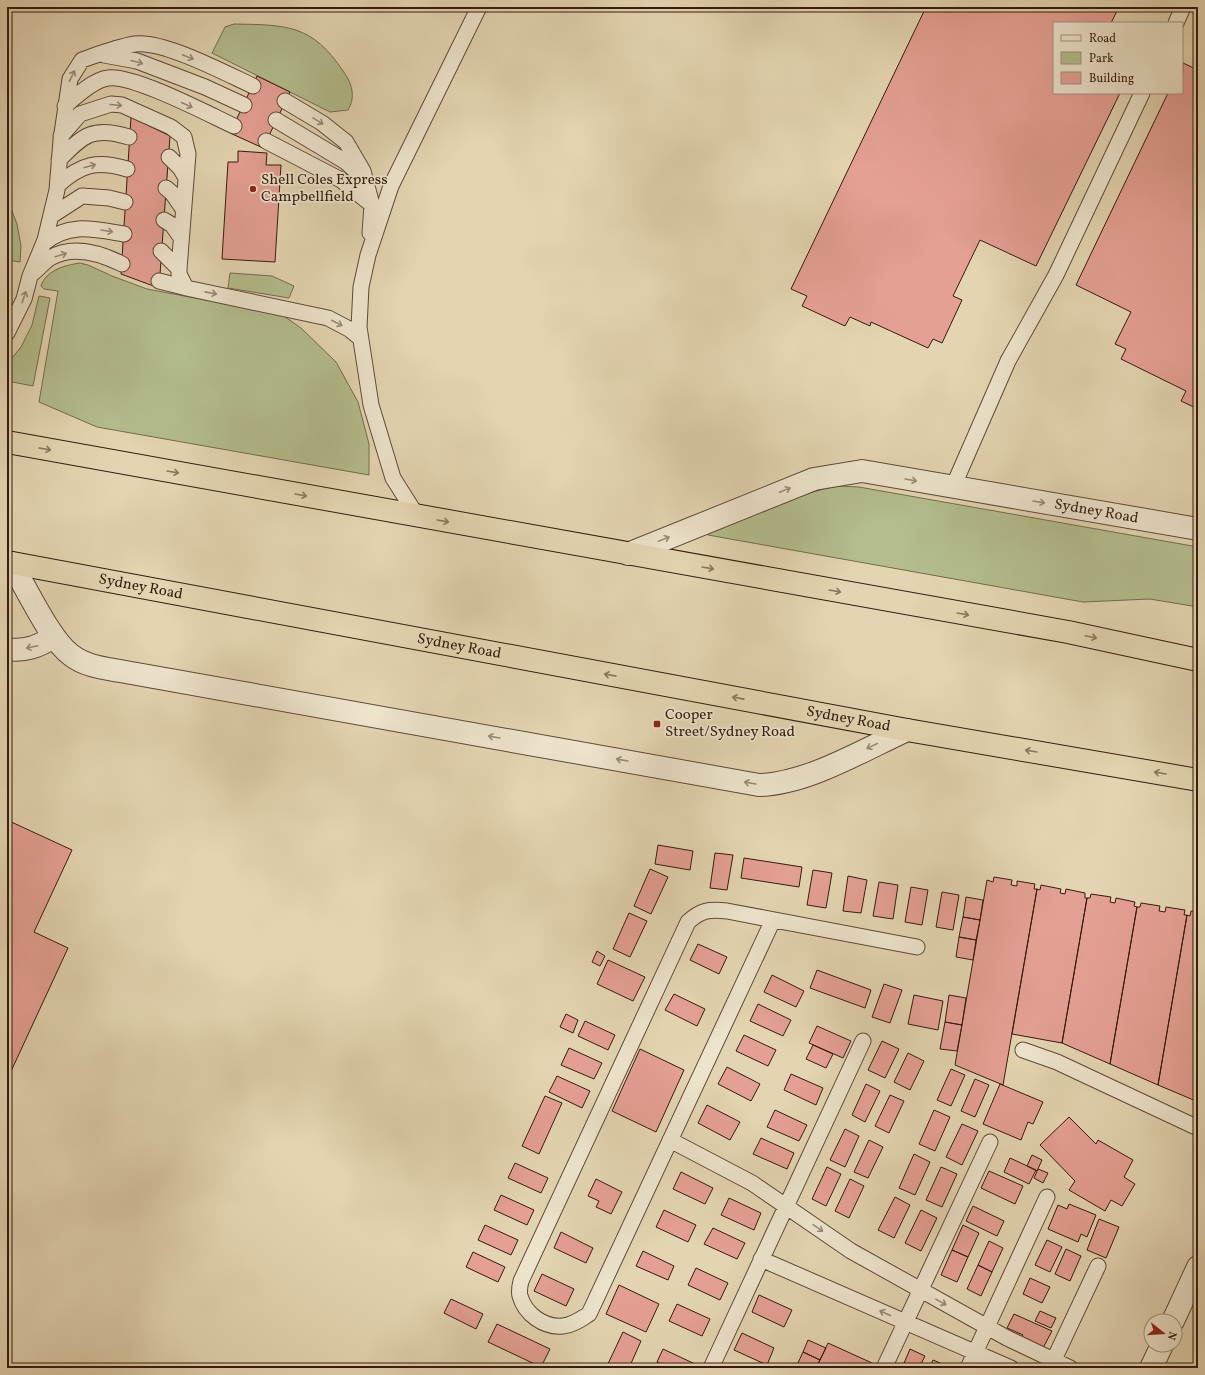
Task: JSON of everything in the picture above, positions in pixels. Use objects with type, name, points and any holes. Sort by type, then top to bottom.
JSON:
[{"type":"highway","points":[[7,442],[1068,632],[1198,660]]},
{"type":"highway","name":"Sydney Road","points":[[9,562],[907,730],[1198,780]]},
{"type":"street","name":"Sydney Road","points":[[628,554],[814,479],[862,471],[1198,529]]},
{"type":"street","name":"Sydney Road","points":[[9,562],[54,637],[71,655],[90,665],[759,785],[777,784],[809,775],[907,730]]},
{"type":"street","points":[[7,649],[15,650],[36,647],[54,637]]},
{"type":"street","points":[[1177,1313],[1198,1267]]},
{"type":"street","points":[[1151,1368],[1158,1353]]},
{"type":"lane","points":[[417,516],[393,478],[371,405],[358,327],[361,287],[368,255],[391,186],[479,7]]},
{"type":"lane","points":[[1176,22],[1184,7]]},
{"type":"lane","points":[[7,332],[24,299],[30,276],[44,243],[58,185],[61,136],[70,79],[82,60],[136,44],[164,48],[188,56],[253,86]]},
{"type":"lane","points":[[99,54],[137,61],[205,87],[244,105]]},
{"type":"lane","points":[[65,106],[83,90],[108,78],[136,82],[234,126]]},
{"type":"lane","points":[[953,487],[1008,361],[1056,275],[1142,94]]},
{"type":"lane","points":[[285,101],[322,123],[346,142],[363,171],[372,205],[368,255]]},
{"type":"lane","points":[[61,136],[80,114],[111,104],[122,105],[171,128],[184,137],[188,154],[180,236],[179,269],[181,278],[186,288]]},
{"type":"lane","points":[[276,120],[346,162],[366,181]]},
{"type":"lane","points":[[59,160],[76,141],[98,132],[110,132],[129,137]]},
{"type":"lane","points":[[266,141],[341,180],[372,205]]},
{"type":"lane","points":[[169,157],[180,168],[186,178]]},
{"type":"lane","points":[[58,185],[73,172],[94,164],[112,164],[127,169]]},
{"type":"lane","points":[[166,188],[172,193],[183,209]]},
{"type":"lane","points":[[51,216],[82,196],[109,198],[125,202]]},
{"type":"lane","points":[[164,220],[172,225],[180,236]]},
{"type":"lane","points":[[44,243],[54,234],[73,228],[124,234]]},
{"type":"lane","points":[[30,276],[50,258],[74,250],[98,255],[122,264]]},
{"type":"lane","points":[[161,252],[179,269]]},
{"type":"lane","points":[[159,281],[328,318],[349,329],[360,338]]},
{"type":"lane","points":[[773,920],[589,1314],[577,1322],[563,1326],[548,1324],[535,1318],[525,1308],[519,1295],[521,1281],[688,922],[698,913],[712,909],[773,920],[917,947]]},
{"type":"lane","points":[[711,1368],[863,1040]]},
{"type":"lane","points":[[1023,1050],[1058,1062],[1198,1128]]},
{"type":"lane","points":[[670,1140],[752,1183],[786,1205],[851,1252],[1052,1364],[1070,1368]]},
{"type":"lane","points":[[884,1368],[990,1142]]},
{"type":"lane","points":[[968,1368],[1047,1197]]},
{"type":"lane","points":[[761,1259],[1011,1368]]},
{"type":"lane","points":[[1052,1364],[1098,1266]]},
{"type":"green space","points":[[234,24],[269,25],[296,30],[309,36],[320,44],[332,56],[349,80],[352,90],[352,100],[348,110],[330,112],[212,53],[225,27]]},
{"type":"green space","points":[[7,198],[17,224],[21,246],[20,262],[7,260]]},
{"type":"green space","points":[[80,263],[147,289],[281,314],[301,328],[336,362],[358,402],[369,444],[369,475],[97,427],[39,402],[58,291],[44,289],[41,286],[47,276],[57,269]]},
{"type":"green space","points":[[230,273],[272,276],[294,286],[289,298],[228,288]]},
{"type":"green space","points":[[39,296],[50,298],[33,386],[7,381],[7,364],[21,347],[32,325]]},
{"type":"green space","points":[[839,486],[859,487],[1198,547],[1198,607],[1150,599],[1083,602],[708,535],[774,506],[807,494]]},
{"type":"building","points":[[926,7],[1119,7],[1112,22],[1053,22],[1053,94],[1120,94],[1036,266],[980,240],[953,296],[962,300],[942,343],[933,339],[928,348],[871,322],[870,326],[850,317],[845,326],[802,306],[807,296],[791,289]]},
{"type":"building","points":[[1183,63],[1198,70],[1198,409],[1181,401],[1186,391],[1121,359],[1126,349],[1115,344],[1131,312],[1076,285],[1168,94],[1183,94]]},
{"type":"building","points":[[257,76],[290,92],[263,148],[230,133]]},
{"type":"building","points":[[131,117],[170,136],[159,288],[121,274]]},
{"type":"building","name":"Shell Coles Express Campbellfield","points":[[238,151],[267,153],[266,165],[281,165],[275,262],[222,259],[228,162],[238,162]]},
{"type":"building","points":[[7,820],[72,850],[34,932],[68,948],[7,1080]]},
{"type":"building","points":[[658,845],[693,851],[690,870],[655,864]]},
{"type":"building","points":[[715,853],[733,855],[727,890],[710,888]]},
{"type":"building","points":[[744,858],[802,867],[799,887],[741,878]]},
{"type":"building","points":[[650,869],[668,877],[651,914],[634,906]]},
{"type":"building","points":[[813,870],[832,873],[826,908],[807,905]]},
{"type":"building","points":[[848,876],[867,880],[861,913],[843,911]]},
{"type":"building","points":[[994,877],[1012,880],[1011,885],[1017,886],[1017,881],[1035,884],[1034,889],[1037,889],[1003,1085],[955,1065],[987,880],[993,882]]},
{"type":"building","points":[[879,882],[898,885],[893,919],[873,916]]},
{"type":"building","points":[[1041,885],[1061,889],[1060,893],[1065,894],[1066,889],[1085,893],[1085,898],[1087,898],[1062,1043],[1012,1034],[1037,889],[1040,890]]},
{"type":"building","points":[[911,887],[928,890],[922,925],[905,922]]},
{"type":"building","points":[[942,892],[959,895],[953,930],[936,927]]},
{"type":"building","points":[[1091,894],[1111,897],[1110,902],[1115,903],[1116,898],[1135,902],[1134,906],[1137,907],[1110,1064],[1062,1043],[1087,898],[1090,898]]},
{"type":"building","points":[[966,897],[983,900],[980,920],[963,917]]},
{"type":"building","points":[[1141,903],[1160,906],[1159,911],[1165,912],[1166,907],[1185,910],[1184,915],[1187,915],[1158,1085],[1110,1064],[1137,907],[1140,907]]},
{"type":"building","points":[[1191,911],[1198,912],[1198,1095],[1196,1101],[1158,1085],[1187,915],[1190,916]]},
{"type":"building","points":[[629,913],[647,921],[630,957],[613,949]]},
{"type":"building","points":[[963,917],[980,920],[976,940],[959,937]]},
{"type":"building","points":[[959,937],[976,940],[973,960],[956,957]]},
{"type":"building","points":[[698,944],[727,957],[719,974],[690,960]]},
{"type":"building","points":[[597,951],[605,956],[600,966],[592,962]]},
{"type":"building","points":[[608,960],[645,977],[633,1001],[597,984]]},
{"type":"building","points":[[817,970],[871,990],[865,1008],[810,988]]},
{"type":"building","points":[[772,975],[804,991],[796,1007],[764,992]]},
{"type":"building","points":[[884,984],[902,990],[890,1023],[872,1017]]},
{"type":"building","points":[[674,994],[705,1009],[697,1026],[665,1010]]},
{"type":"building","points":[[914,995],[943,1001],[938,1030],[908,1024]]},
{"type":"building","points":[[949,995],[966,998],[962,1025],[945,1022]]},
{"type":"building","points":[[758,1004],[791,1020],[783,1036],[750,1021]]},
{"type":"building","points":[[566,1014],[578,1020],[573,1033],[560,1027]]},
{"type":"building","points":[[585,1021],[615,1035],[608,1050],[578,1036]]},
{"type":"building","points":[[945,1022],[962,1025],[957,1051],[940,1049]]},
{"type":"building","points":[[817,1026],[851,1041],[843,1058],[809,1043]]},
{"type":"building","points":[[744,1035],[776,1050],[768,1066],[736,1051]]},
{"type":"building","points":[[882,1041],[899,1049],[885,1078],[868,1070]]},
{"type":"building","points":[[813,1045],[833,1054],[826,1068],[806,1059]]},
{"type":"building","points":[[569,1048],[602,1063],[594,1079],[561,1065]]},
{"type":"building","points":[[640,1049],[684,1070],[656,1132],[612,1111]]},
{"type":"building","points":[[908,1053],[924,1061],[910,1090],[894,1082]]},
{"type":"building","points":[[727,1067],[760,1084],[751,1101],[718,1084]]},
{"type":"building","points":[[951,1069],[965,1075],[951,1106],[937,1100]]},
{"type":"building","points":[[791,1074],[823,1088],[816,1105],[784,1090]]},
{"type":"building","points":[[557,1076],[590,1091],[582,1108],[549,1092]]},
{"type":"building","points":[[975,1079],[989,1085],[975,1117],[961,1111]]},
{"type":"building","points":[[866,1084],[880,1091],[865,1122],[852,1115]]},
{"type":"building","points":[[1000,1084],[1043,1102],[1033,1124],[1028,1122],[1021,1140],[983,1124]]},
{"type":"building","points":[[890,1095],[904,1101],[889,1133],[875,1126]]},
{"type":"building","points":[[545,1096],[562,1103],[539,1154],[522,1146]]},
{"type":"building","points":[[707,1105],[740,1122],[730,1140],[698,1123]]},
{"type":"building","points":[[775,1110],[807,1125],[799,1141],[767,1127]]},
{"type":"building","points":[[934,1110],[950,1117],[935,1151],[919,1144]]},
{"type":"building","points":[[1069,1117],[1096,1144],[1098,1140],[1133,1160],[1124,1177],[1135,1184],[1122,1206],[1111,1200],[1105,1211],[1069,1190],[1075,1181],[1040,1145]]},
{"type":"building","points":[[962,1124],[978,1131],[962,1165],[946,1157]]},
{"type":"building","points":[[845,1129],[859,1136],[845,1167],[830,1160]]},
{"type":"building","points":[[761,1138],[794,1153],[787,1169],[753,1154]]},
{"type":"building","points":[[869,1140],[883,1147],[868,1178],[854,1172]]},
{"type":"building","points":[[914,1154],[930,1162],[915,1195],[899,1188]]},
{"type":"building","points":[[1032,1155],[1042,1160],[1037,1171],[1027,1166]]},
{"type":"building","points":[[1010,1158],[1036,1170],[1029,1184],[1004,1172]]},
{"type":"building","points":[[515,1163],[548,1178],[541,1193],[508,1178]]},
{"type":"building","points":[[827,1167],[841,1174],[826,1206],[812,1199]]},
{"type":"building","points":[[941,1167],[957,1174],[942,1207],[926,1200]]},
{"type":"building","points":[[1038,1169],[1048,1173],[1043,1183],[1034,1178]]},
{"type":"building","points":[[989,1171],[1023,1186],[1015,1204],[981,1188]]},
{"type":"building","points":[[681,1172],[713,1188],[705,1204],[673,1189]]},
{"type":"building","points":[[596,1179],[622,1192],[611,1214],[596,1207],[599,1201],[588,1196]]},
{"type":"building","points":[[850,1179],[864,1186],[849,1218],[835,1211]]},
{"type":"building","points":[[501,1195],[534,1210],[527,1225],[494,1210]]},
{"type":"building","points":[[895,1197],[910,1205],[894,1238],[878,1230]]},
{"type":"building","points":[[729,1198],[761,1213],[754,1230],[721,1215]]},
{"type":"building","points":[[1069,1204],[1096,1215],[1087,1237],[1081,1234],[1078,1242],[1048,1229],[1058,1205],[1067,1209]]},
{"type":"building","points":[[973,1206],[1004,1221],[997,1236],[966,1221]]},
{"type":"building","points":[[664,1210],[696,1225],[688,1242],[656,1227]]},
{"type":"building","points":[[921,1210],[937,1218],[921,1251],[905,1243]]},
{"type":"building","points":[[1099,1219],[1119,1227],[1106,1258],[1087,1250]]},
{"type":"building","points":[[485,1225],[518,1240],[511,1255],[478,1240]]},
{"type":"building","points":[[963,1225],[979,1233],[968,1257],[952,1250]]},
{"type":"building","points":[[713,1228],[745,1243],[737,1259],[704,1244]]},
{"type":"building","points":[[561,1232],[593,1248],[586,1263],[554,1248]]},
{"type":"building","points":[[1047,1240],[1062,1247],[1050,1272],[1035,1265]]},
{"type":"building","points":[[989,1241],[1003,1248],[992,1272],[978,1265]]},
{"type":"building","points":[[1066,1249],[1081,1256],[1070,1281],[1055,1274]]},
{"type":"building","points":[[952,1250],[968,1257],[957,1282],[941,1275]]},
{"type":"building","points":[[643,1251],[674,1266],[668,1280],[636,1266]]},
{"type":"building","points":[[473,1252],[505,1267],[498,1282],[466,1267]]},
{"type":"building","points":[[978,1265],[992,1272],[981,1296],[967,1289]]},
{"type":"building","points":[[696,1268],[728,1283],[720,1300],[688,1285]]},
{"type":"building","points":[[542,1274],[574,1289],[566,1306],[534,1291]]},
{"type":"building","points":[[1030,1278],[1050,1287],[1042,1303],[1023,1294]]},
{"type":"building","points":[[619,1285],[659,1304],[646,1332],[606,1314]]},
{"type":"building","points":[[759,1295],[792,1310],[784,1327],[752,1312]]},
{"type":"building","points":[[451,1299],[483,1314],[476,1329],[444,1313]]},
{"type":"building","points":[[677,1304],[710,1319],[702,1336],[669,1321]]},
{"type":"building","points":[[1040,1311],[1056,1318],[1051,1328],[1035,1321]]},
{"type":"building","points":[[1014,1314],[1052,1331],[1043,1348],[1021,1338],[1023,1335],[1007,1328]]},
{"type":"building","points":[[497,1324],[550,1349],[541,1367],[488,1342]]},
{"type":"building","points":[[623,1332],[641,1341],[629,1368],[606,1368]]},
{"type":"building","points":[[742,1333],[774,1348],[767,1365],[734,1350]]},
{"type":"building","points":[[808,1340],[826,1348],[820,1360],[803,1352]]},
{"type":"building","points":[[828,1343],[872,1363],[869,1368],[816,1368]]},
{"type":"building","points":[[663,1349],[695,1364],[693,1368],[668,1368],[657,1362]]},
{"type":"building","points":[[910,1349],[925,1356],[919,1368],[902,1368]]},
{"type":"building","points":[[803,1352],[820,1360],[816,1368],[804,1368],[797,1365]]},
{"type":"building","points":[[933,1360],[947,1366],[946,1368],[929,1368]]},
{"type":"place","name":"Shell Coles Express Campbellfield","points":[[253,189]]},
{"type":"place","name":"Cooper Street/Sydney Road","points":[[657,724]]}]
